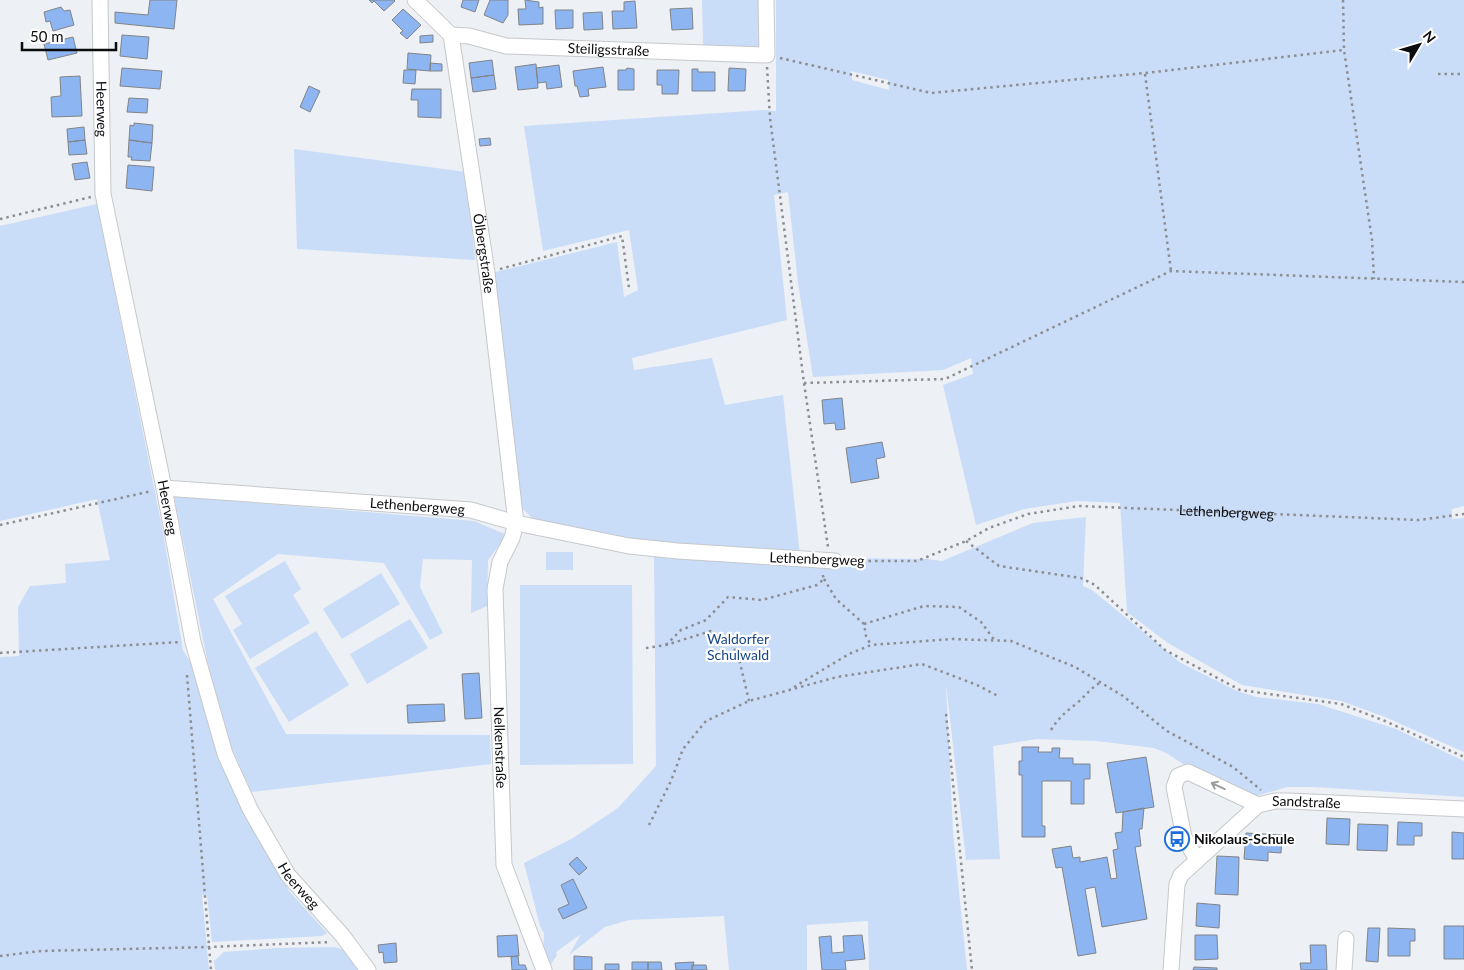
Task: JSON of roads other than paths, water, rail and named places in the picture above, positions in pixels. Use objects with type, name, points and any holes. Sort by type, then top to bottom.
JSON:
[{"type":"street","name":"Heerweg","points":[[100,0],[102,194],[164,488],[193,642],[225,754],[250,809],[288,875],[342,935],[368,970]]},
{"type":"street","points":[[415,0],[451,35]]},
{"type":"street","name":"Steiligsstraße","points":[[451,35],[469,36],[506,46],[767,54],[766,0]]},
{"type":"street","name":"Ölbergstraße","points":[[451,35],[487,273],[516,523]]},
{"type":"street","name":"Lethenbergweg","points":[[164,488],[471,510],[516,523],[629,546],[829,561]]},
{"type":"street","name":"Nelkenstraße","points":[[516,523],[512,538],[500,562],[495,589],[504,865],[544,970]]},
{"type":"street","points":[[1197,860],[1184,837],[1174,787],[1178,776],[1188,772],[1258,805]]},
{"type":"street","name":"Sandstraße","points":[[1171,970],[1176,884],[1181,875],[1258,805],[1275,801],[1464,809]]},
{"type":"street","points":[[1344,970],[1346,939]]},
{"type":"place","name":"Nikolaus-Schule","points":[[1177,839]]},
{"type":"park label","name":"Waldorfer Schulwald","points":[[738,648]]}]
